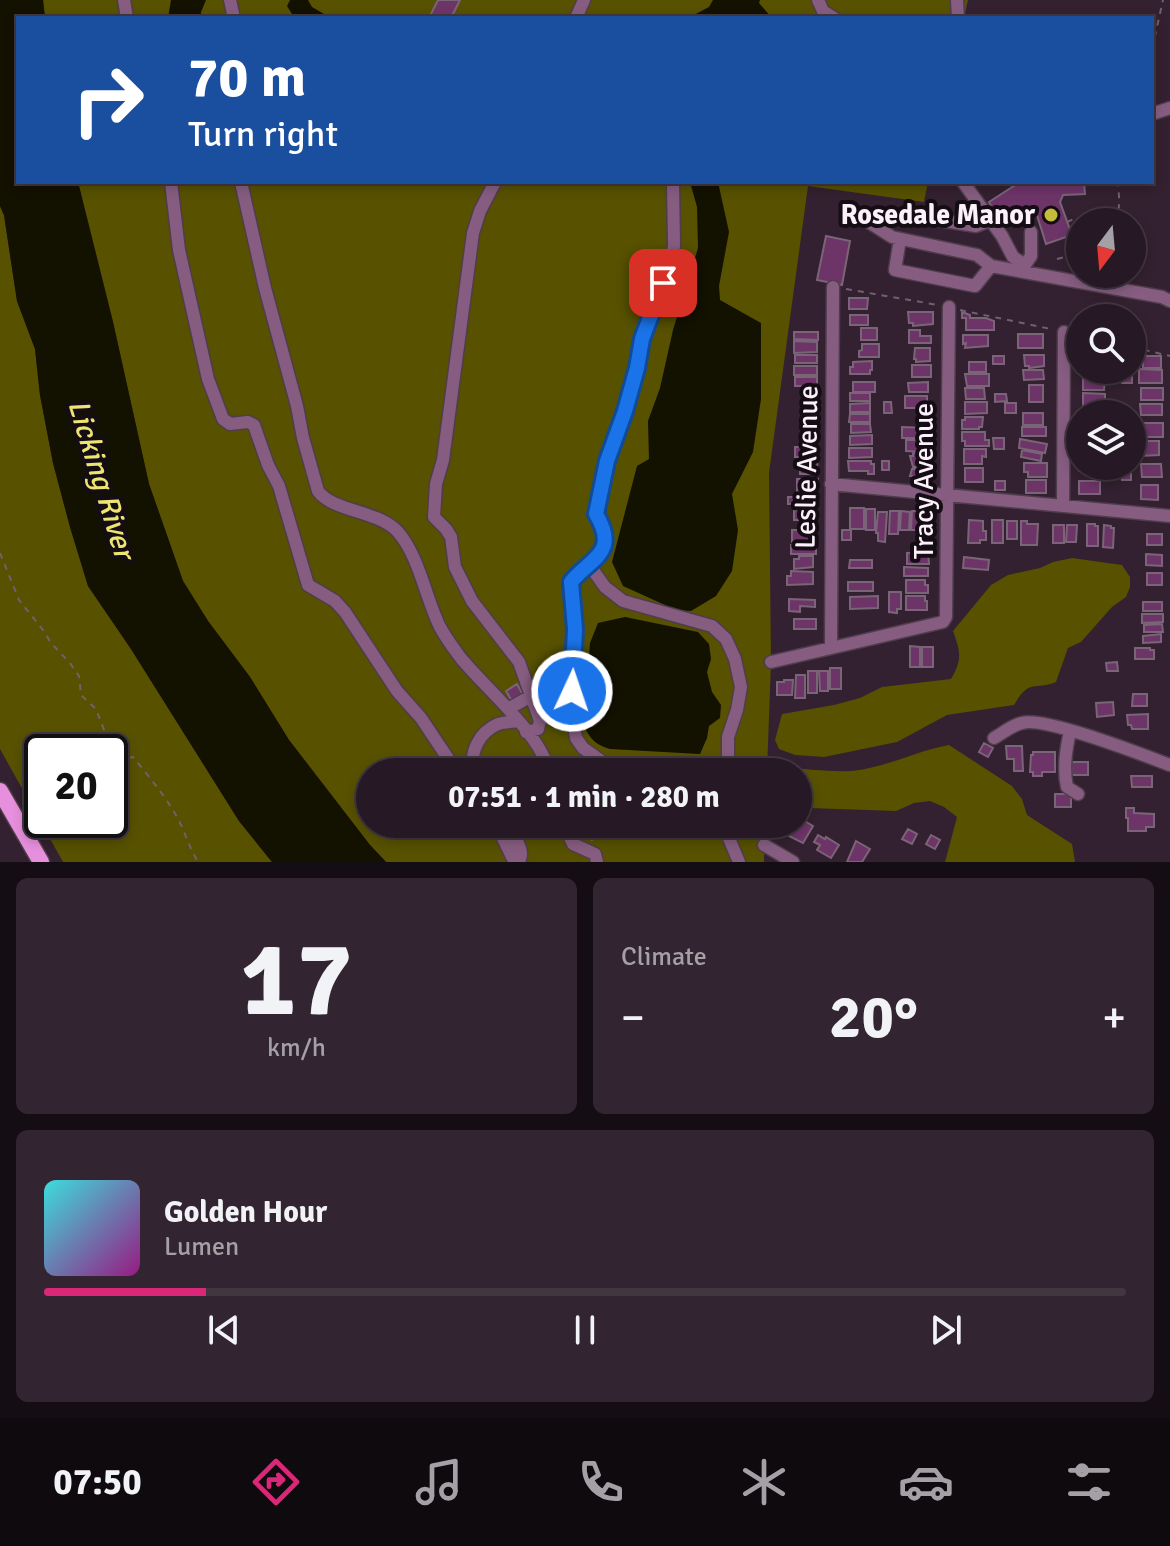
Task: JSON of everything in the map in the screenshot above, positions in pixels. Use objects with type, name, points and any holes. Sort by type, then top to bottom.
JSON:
[{"type":"main road","points":[[0,791],[41,862]]},
{"type":"street","points":[[818,0],[823,11],[831,16]]},
{"type":"street","points":[[171,184],[182,265],[208,379],[223,419],[230,424],[248,422],[254,425],[279,486],[308,585],[335,601],[345,612],[397,691],[421,718],[448,758]]},
{"type":"street","points":[[241,184],[318,491],[330,501],[377,518],[400,534],[417,566],[440,627],[459,656],[508,709],[544,758]]},
{"type":"street","points":[[494,184],[473,233],[443,460],[436,484],[434,517],[451,537],[455,567],[472,601],[519,662],[540,721],[538,729],[526,732]]},
{"type":"street","points":[[597,758],[583,748],[576,738],[571,709],[575,629],[571,582],[602,551],[605,538],[596,514],[607,461],[625,411],[642,339],[670,269],[674,246],[673,184]]},
{"type":"street","points":[[964,184],[1013,257],[1024,268]]},
{"type":"street","points":[[908,215],[976,226],[991,220]]},
{"type":"street","points":[[864,219],[892,237],[977,255],[991,266],[1024,268],[1170,301]]},
{"type":"street","points":[[1024,268],[1031,256],[1031,232]]},
{"type":"street","points":[[900,239],[895,270],[975,286],[991,266]]},
{"type":"street","name":"Leslie Avenue","points":[[831,648],[833,287]]},
{"type":"street","name":"Tracy Avenue","points":[[831,648],[943,622],[946,617],[949,307]]},
{"type":"street","points":[[1063,505],[1064,332]]},
{"type":"street","points":[[831,484],[1170,516]]},
{"type":"street","points":[[590,566],[605,587],[623,601],[712,626],[726,639],[735,659],[741,687],[728,737],[728,758]]},
{"type":"street","points":[[771,662],[831,648]]},
{"type":"street","points":[[508,709],[572,673]]},
{"type":"street","points":[[472,758],[484,733],[498,724],[518,721]]},
{"type":"street","points":[[994,738],[1022,722],[1037,722],[1170,765]]},
{"type":"street","points":[[1070,731],[1064,775],[1067,787],[1078,794]]},
{"type":"street","points":[[503,838],[515,861],[520,859],[522,853],[514,838]]},
{"type":"street","points":[[570,838],[573,844],[595,854],[597,862]]},
{"type":"street","points":[[729,838],[739,862]]},
{"type":"street","points":[[764,845],[793,862]]},
{"type":"path","points":[[1154,40],[1163,0]]},
{"type":"path","points":[[1117,184],[1120,208]]},
{"type":"path","points":[[1057,259],[1066,257]]},
{"type":"path","points":[[1146,350],[1170,356]]},
{"type":"path","points":[[0,553],[19,600],[79,676],[81,695],[96,709],[113,753],[123,759],[133,757],[172,809],[198,862]]},
{"type":"shaded area","points":[[43,0],[968,0],[964,16],[45,16]]},
{"type":"shaded area","points":[[78,184],[928,184],[924,202],[808,186],[769,473],[771,662],[768,758],[356,758],[356,827],[289,740],[250,677],[183,581],[149,484]]},
{"type":"shaded area","points":[[0,206],[17,301],[35,349],[53,463],[88,586],[239,821],[272,862],[63,862],[50,838],[128,838],[128,734],[24,734],[24,792],[0,749]]},
{"type":"shaded area","points":[[1072,558],[1122,565],[1130,577],[1130,587],[1126,597],[1112,607],[1081,642],[1068,648],[1056,682],[1028,688],[1014,705],[947,715],[897,742],[824,757],[795,755],[779,749],[775,740],[782,714],[860,698],[882,687],[951,679],[959,655],[953,631],[991,585],[1008,575]]},
{"type":"shaded area","points":[[949,745],[1012,786],[1022,799],[1027,815],[1072,844],[1075,862],[945,862],[957,817],[930,801],[914,803],[896,811],[812,808],[812,770],[864,769]]},
{"type":"shaded area","points":[[365,838],[765,838],[764,862],[386,862]]},
{"type":"water","name":"Licking River","points":[[0,0],[43,0],[45,16],[16,16],[16,184],[78,184],[149,484],[183,581],[250,677],[289,740],[356,827],[356,838],[365,838],[386,862],[272,862],[239,821],[88,586],[53,463],[35,349],[17,301],[0,206]]},
{"type":"water","points":[[171,0],[206,0],[201,16],[168,16]]},
{"type":"water","points":[[290,0],[308,0],[312,7],[328,16],[292,16],[287,6]]},
{"type":"water","points":[[713,0],[760,0],[759,3],[770,16],[692,16],[709,7]]},
{"type":"water","points":[[691,184],[718,184],[729,232],[719,286],[720,300],[761,323],[761,399],[753,452],[732,494],[738,530],[732,571],[716,596],[691,611],[676,610],[623,586],[612,562],[637,466],[649,459],[648,421],[698,248],[697,207]]},
{"type":"water","points":[[625,617],[698,632],[709,644],[711,659],[707,672],[712,692],[721,705],[720,718],[709,726],[700,754],[610,749],[597,743],[586,731],[590,643],[598,623]]},
{"type":"building","points":[[438,0],[460,0],[452,16],[430,16]]},
{"type":"building","name":"Rosedale Manor","points":[[1017,184],[1084,184],[1085,194],[1063,195],[1060,202],[1066,218],[1066,237],[1046,244],[1035,209],[1026,207],[1001,227],[989,202]]},
{"type":"building","points":[[826,236],[850,241],[842,285],[817,280]]},
{"type":"building","points":[[849,298],[868,298],[867,309],[849,309]]},
{"type":"building","points":[[908,312],[933,312],[933,324],[913,326],[909,323]]},
{"type":"building","points":[[962,312],[970,318],[994,321],[994,330],[966,330],[966,318],[962,318]]},
{"type":"building","points":[[850,315],[868,315],[868,325],[850,325]]},
{"type":"building","points":[[861,328],[877,328],[877,340],[861,340]]},
{"type":"building","points":[[909,330],[920,330],[920,336],[931,336],[931,343],[909,343]]},
{"type":"building","points":[[794,332],[818,332],[818,340],[794,339]]},
{"type":"building","points":[[1018,334],[1043,334],[1043,348],[1018,348]]},
{"type":"building","points":[[963,335],[988,335],[988,346],[965,348]]},
{"type":"building","points":[[794,341],[817,342],[817,352],[794,353]]},
{"type":"building","points":[[862,344],[879,344],[879,357],[859,357]]},
{"type":"building","points":[[915,348],[930,348],[930,361],[916,362]]},
{"type":"building","points":[[795,355],[817,355],[817,363],[795,363]]},
{"type":"building","points":[[1024,355],[1044,355],[1044,366],[1025,366]]},
{"type":"building","points":[[993,356],[1004,356],[1004,364],[993,364]]},
{"type":"building","points":[[1146,356],[1161,356],[1161,368],[1146,368]]},
{"type":"building","points":[[872,361],[870,374],[850,374],[853,362]]},
{"type":"building","points":[[969,362],[986,362],[986,372],[969,372]]},
{"type":"building","points":[[912,365],[931,365],[931,377],[912,377]]},
{"type":"building","points":[[794,366],[817,366],[817,375],[794,375]]},
{"type":"building","points":[[1146,369],[1162,370],[1162,383],[1146,383]]},
{"type":"building","points":[[1023,370],[1043,370],[1044,379],[1024,380]]},
{"type":"building","points":[[965,374],[989,374],[989,386],[967,386]]},
{"type":"building","points":[[795,377],[817,377],[817,386],[795,386]]},
{"type":"building","points":[[853,382],[875,382],[875,392],[853,392]]},
{"type":"building","points":[[928,382],[928,392],[909,392],[908,383]]},
{"type":"building","points":[[1083,384],[1105,384],[1104,390],[1083,390]]},
{"type":"building","points":[[1029,385],[1043,385],[1043,402],[1029,402]]},
{"type":"building","points":[[965,388],[984,388],[985,399],[966,399]]},
{"type":"building","points":[[1141,388],[1163,388],[1163,400],[1141,400]]},
{"type":"building","points":[[850,393],[870,393],[870,401],[850,401]]},
{"type":"building","points":[[1083,393],[1105,394],[1105,400],[1083,400]]},
{"type":"building","points":[[995,394],[1006,394],[1007,401],[995,402]]},
{"type":"building","points":[[905,396],[927,396],[927,408],[905,408]]},
{"type":"building","points":[[884,402],[891,402],[892,413],[884,413]]},
{"type":"building","points":[[965,402],[987,402],[987,413],[965,414]]},
{"type":"building","points":[[870,403],[870,412],[850,412],[850,404]]},
{"type":"building","points":[[1005,403],[1016,403],[1016,413],[1005,413]]},
{"type":"building","points":[[1146,404],[1162,404],[1162,415],[1146,415]]},
{"type":"building","points":[[1023,413],[1043,413],[1043,425],[1023,425]]},
{"type":"building","points":[[850,414],[870,414],[870,422],[849,422]]},
{"type":"building","points":[[965,417],[983,417],[982,427],[962,429]]},
{"type":"building","points":[[1146,423],[1163,423],[1163,437],[1146,437]]},
{"type":"building","points":[[851,424],[870,424],[871,432],[851,433]]},
{"type":"building","points":[[902,427],[928,428],[927,438],[902,438]]},
{"type":"building","points":[[1022,427],[1046,427],[1046,436],[1022,436]]},
{"type":"building","points":[[962,432],[985,432],[989,446],[965,446]]},
{"type":"building","points":[[872,435],[872,444],[850,445],[850,436]]},
{"type":"building","points":[[993,438],[1004,438],[1004,449],[994,449]]},
{"type":"building","points":[[1020,439],[1047,444],[1045,453],[1019,448]]},
{"type":"building","points":[[906,440],[927,440],[927,452],[906,451]]},
{"type":"building","points":[[1146,441],[1159,441],[1159,455],[1146,456]]},
{"type":"building","points":[[795,447],[818,447],[818,457],[795,457]]},
{"type":"building","points":[[849,448],[872,448],[872,457],[849,458]]},
{"type":"building","points":[[964,449],[986,449],[982,464],[964,464]]},
{"type":"building","points":[[1022,450],[1042,454],[1041,461],[1021,457]]},
{"type":"building","points":[[913,453],[931,453],[931,467],[913,467],[910,456]]},
{"type":"building","points":[[817,460],[818,474],[800,474],[800,461]]},
{"type":"building","points":[[848,461],[871,461],[874,474],[849,471]]},
{"type":"building","points":[[882,461],[889,461],[889,470],[882,470]]},
{"type":"building","points":[[1024,463],[1047,463],[1047,477],[1028,477],[1028,472],[1024,472]]},
{"type":"building","points":[[1146,464],[1161,464],[1162,477],[1146,477]]},
{"type":"building","points":[[965,468],[983,468],[983,482],[965,482]]},
{"type":"building","points":[[912,469],[931,469],[931,480],[912,479]]},
{"type":"building","points":[[797,479],[818,479],[817,492],[797,492]]},
{"type":"building","points":[[1026,480],[1046,480],[1046,493],[1026,493]]},
{"type":"building","points":[[995,481],[1005,481],[1005,490],[995,490]]},
{"type":"building","points":[[1079,481],[1100,481],[1100,494],[1079,494]]},
{"type":"building","points":[[1141,485],[1158,485],[1158,500],[1141,499]]},
{"type":"building","points":[[817,496],[817,504],[788,504],[788,497]]},
{"type":"building","points":[[850,508],[864,508],[864,529],[850,529]]},
{"type":"building","points":[[866,509],[875,509],[875,530],[866,530]]},
{"type":"building","points":[[794,510],[815,511],[815,520],[794,520]]},
{"type":"building","points":[[890,511],[899,511],[898,534],[889,534]]},
{"type":"building","points":[[901,511],[910,512],[909,530],[900,530]]},
{"type":"building","points":[[912,511],[920,511],[919,530],[911,530]]},
{"type":"building","points":[[922,511],[931,512],[931,530],[922,530]]},
{"type":"building","points":[[878,512],[887,512],[885,542],[878,541],[876,533]]},
{"type":"building","points":[[969,520],[983,521],[986,540],[968,543]]},
{"type":"building","points":[[992,520],[1003,520],[1003,543],[992,543]]},
{"type":"building","points":[[1007,521],[1017,521],[1017,539],[1007,539]]},
{"type":"building","points":[[1021,521],[1038,524],[1037,545],[1021,545]]},
{"type":"building","points":[[1087,524],[1098,526],[1098,546],[1087,546]]},
{"type":"building","points":[[1053,525],[1064,525],[1064,543],[1053,543]]},
{"type":"building","points":[[1067,525],[1077,525],[1076,542],[1066,542]]},
{"type":"building","points":[[1104,525],[1114,528],[1113,548],[1103,547]]},
{"type":"building","points":[[792,530],[816,533],[816,543],[792,542]]},
{"type":"building","points":[[842,530],[851,530],[851,540],[842,540]]},
{"type":"building","points":[[1147,534],[1162,534],[1162,545],[1147,545]]},
{"type":"building","points":[[791,545],[816,545],[816,554],[791,554]]},
{"type":"building","points":[[928,552],[929,564],[907,564],[907,553]]},
{"type":"building","points":[[1146,554],[1162,555],[1162,566],[1146,565]]},
{"type":"building","points":[[799,556],[813,556],[813,567],[794,569],[794,559],[799,559]]},
{"type":"building","points":[[964,557],[989,560],[988,570],[963,568]]},
{"type":"building","points":[[850,560],[872,560],[872,568],[849,568]]},
{"type":"building","points":[[904,567],[928,568],[928,576],[904,576]]},
{"type":"building","points":[[791,571],[813,572],[813,584],[787,585],[787,576],[791,576]]},
{"type":"building","points":[[1147,573],[1162,573],[1162,585],[1147,585]]},
{"type":"building","points":[[906,580],[925,580],[928,593],[906,593]]},
{"type":"building","points":[[848,582],[873,582],[873,591],[848,591]]},
{"type":"building","points":[[889,592],[901,592],[901,609],[897,609],[897,613],[889,612]]},
{"type":"building","points":[[878,596],[878,608],[850,609],[850,597]]},
{"type":"building","points":[[906,596],[925,596],[927,610],[906,610]]},
{"type":"building","points":[[789,599],[815,600],[815,607],[800,606],[800,612],[789,611]]},
{"type":"building","points":[[1143,602],[1162,602],[1162,611],[1143,611]]},
{"type":"building","points":[[1142,614],[1163,614],[1163,622],[1142,623]]},
{"type":"building","points":[[794,619],[816,619],[816,629],[794,629]]},
{"type":"building","points":[[1162,624],[1163,632],[1144,632],[1144,625]]},
{"type":"building","points":[[1161,634],[1161,642],[1143,643],[1143,636]]},
{"type":"building","points":[[910,646],[920,647],[920,667],[910,667]]},
{"type":"building","points":[[922,647],[933,647],[933,667],[922,667]]},
{"type":"building","points":[[1135,648],[1154,650],[1154,659],[1135,659]]},
{"type":"building","points":[[1117,662],[1118,671],[1107,671],[1106,663]]},
{"type":"building","points":[[830,668],[841,668],[841,689],[830,689]]},
{"type":"building","points":[[808,671],[817,671],[817,693],[808,693]]},
{"type":"building","points":[[819,671],[828,671],[828,691],[820,691]]},
{"type":"building","points":[[796,675],[805,675],[805,698],[795,698]]},
{"type":"building","points":[[793,680],[792,695],[777,695],[777,682]]},
{"type":"building","points":[[517,684],[523,695],[512,701],[506,691]]},
{"type":"building","points":[[1133,694],[1147,694],[1147,706],[1132,706]]},
{"type":"building","points":[[1113,702],[1114,715],[1097,717],[1096,703]]},
{"type":"building","points":[[1148,714],[1148,729],[1132,729],[1128,725],[1127,715]]},
{"type":"building","points":[[984,743],[993,748],[988,757],[979,752]]},
{"type":"building","points":[[1006,746],[1022,746],[1023,771],[1014,771],[1014,759],[1007,759]]},
{"type":"building","points":[[1033,752],[1055,752],[1055,772],[1033,776],[1030,772]]},
{"type":"building","points":[[1071,762],[1088,762],[1088,775],[1072,775]]},
{"type":"building","points":[[1131,776],[1152,776],[1152,787],[1132,787]]},
{"type":"building","points":[[1055,794],[1071,794],[1071,807],[1055,807]]},
{"type":"building","points":[[1126,808],[1134,808],[1134,813],[1154,814],[1154,827],[1146,827],[1146,831],[1128,831]]},
{"type":"building","points":[[908,829],[917,834],[912,844],[902,839]]},
{"type":"building","points":[[818,835],[839,845],[831,858],[817,850],[820,845],[814,842]]},
{"type":"building","points":[[931,835],[940,840],[935,849],[926,844]]},
{"type":"building","points":[[856,841],[870,849],[862,862],[847,862]]},
{"type":"place","name":"Rosedale Manor","points":[[1051,215]]},
{"type":"route","points":[[572,691],[575,610],[571,582],[602,551],[605,538],[596,514],[607,461],[625,411],[642,339],[663,283]]}]
